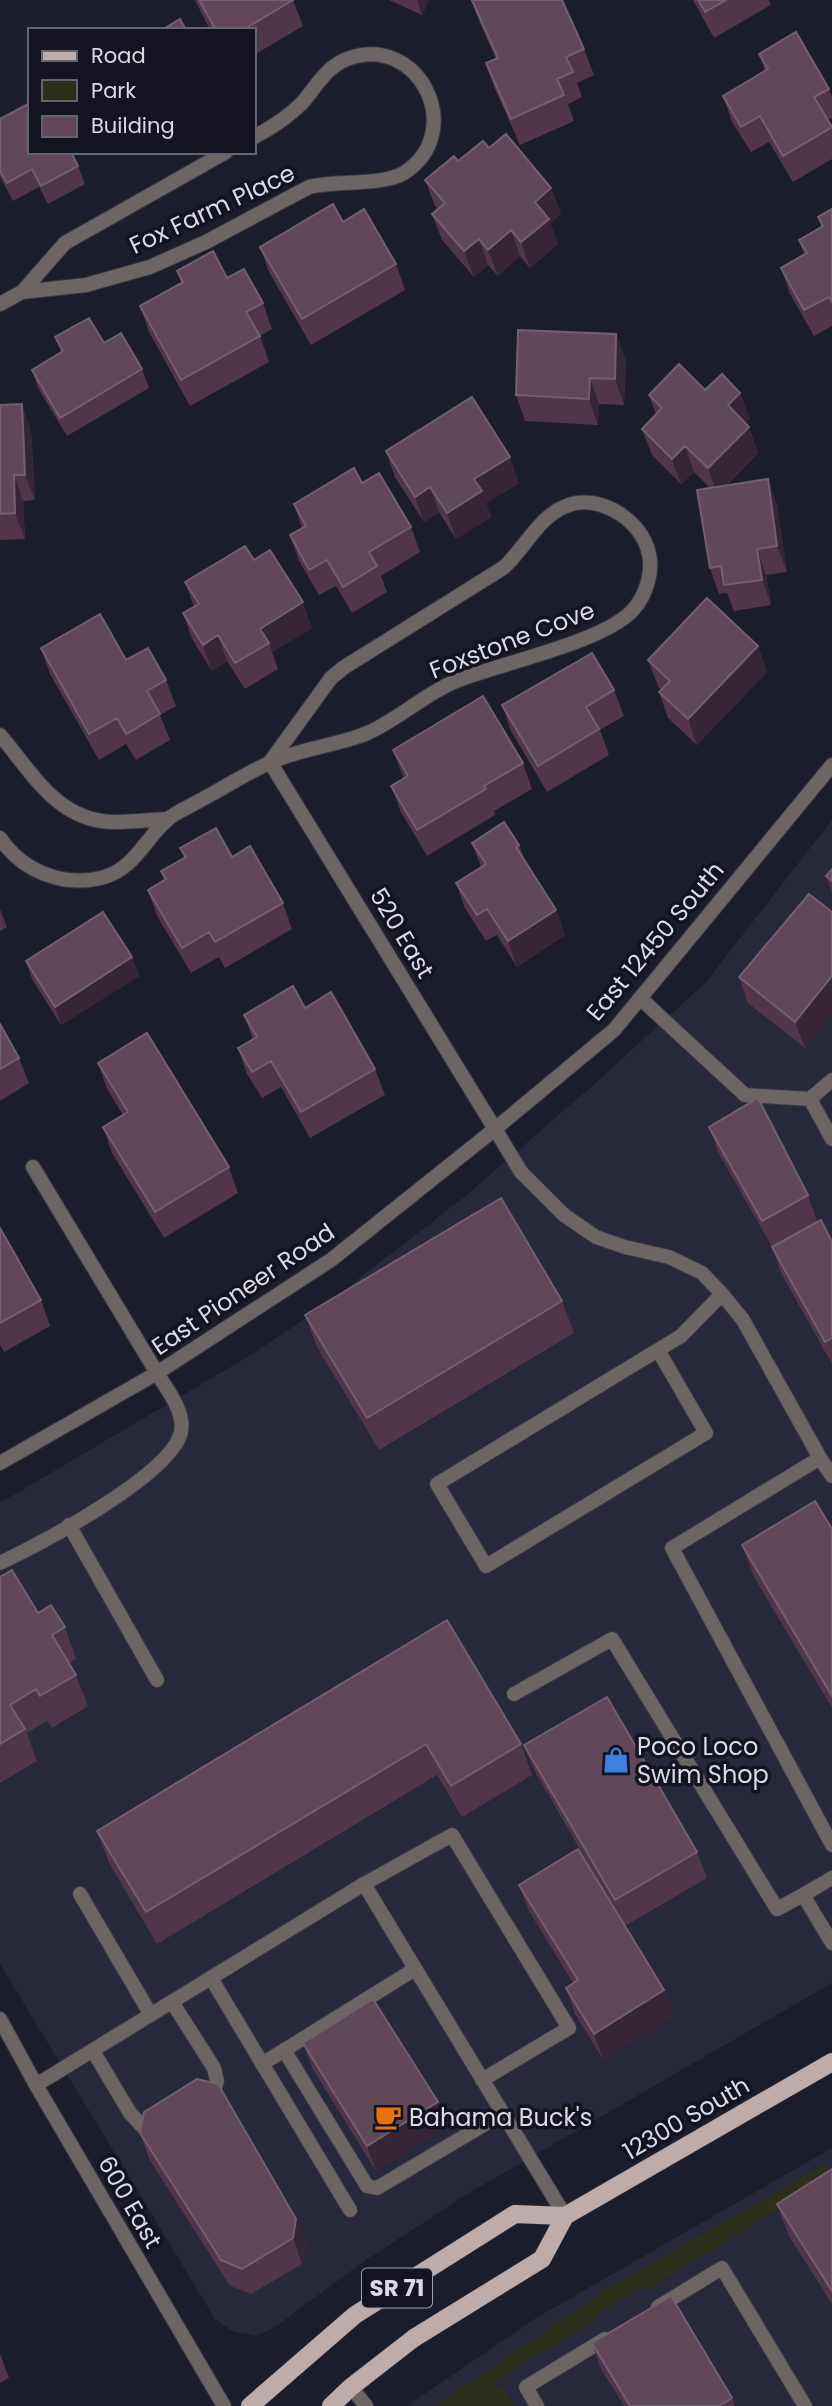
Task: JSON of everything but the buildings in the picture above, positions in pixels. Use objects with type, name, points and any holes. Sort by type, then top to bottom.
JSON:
[{"type":"main road","name":"12300 South","points":[[565,2216],[832,2062]]},
{"type":"main road","name":"SR 71","points":[[250,2406],[355,2315],[515,2214],[565,2216],[542,2259],[414,2338],[331,2406]]},
{"type":"street","name":"Fox Farm Place","points":[[22,292],[86,285],[150,267],[206,242],[309,187],[327,183],[388,179],[404,173],[428,146],[434,113],[430,95],[410,68],[379,55],[363,55],[346,59],[331,68],[301,104],[256,136]]},
{"type":"street","name":"Fox Farm Place","points":[[0,304],[22,292],[65,243],[222,154]]},
{"type":"street","name":"Foxstone Cove","points":[[0,838],[15,857],[31,869],[69,880],[104,877],[130,864],[168,819],[270,762],[366,734],[454,682],[565,645],[612,626],[632,611],[645,590],[651,568],[647,546],[635,527],[619,513],[601,505],[583,502],[566,506],[551,514],[503,568],[358,657],[331,678],[270,762]]},
{"type":"street","name":"Foxstone Cove","points":[[0,735],[45,790],[67,810],[111,822],[168,819]]},
{"type":"street","name":"520 East","points":[[270,762],[522,1172],[564,1215],[596,1237],[668,1257],[702,1273],[743,1320],[832,1476]]},
{"type":"street","name":"East 12450 South","points":[[495,1129],[614,1030],[832,765]]},
{"type":"street","points":[[640,998],[745,1095],[810,1099],[832,1080]]},
{"type":"street","points":[[810,1099],[832,1139]]},
{"type":"street","name":"East Pioneer Road","points":[[0,1463],[157,1373],[331,1260],[495,1129]]},
{"type":"street","points":[[0,1563],[103,1506],[147,1473],[173,1449],[181,1431],[179,1409],[33,1167]]},
{"type":"street","points":[[658,1350],[706,1433],[486,1566],[437,1484],[681,1336],[723,1294]]},
{"type":"street","points":[[820,1458],[672,1548],[832,1845]]},
{"type":"street","points":[[69,1525],[157,1681]]},
{"type":"street","points":[[514,1694],[612,1639],[777,1909],[832,1878]]},
{"type":"street","points":[[36,2085],[364,1884],[452,1835],[569,2028],[482,2080]]},
{"type":"street","points":[[364,1884],[565,2216]]},
{"type":"street","points":[[80,1894],[151,2015]]},
{"type":"street","points":[[803,1895],[832,1943]]},
{"type":"street","points":[[262,2064],[415,1969]]},
{"type":"street","points":[[211,1978],[351,2210]]},
{"type":"street","points":[[172,2002],[214,2068],[217,2081],[212,2098],[191,2110]]},
{"type":"street","name":"600 East","points":[[0,2019],[224,2406]]},
{"type":"street","points":[[284,2050],[368,2186],[377,2188],[502,2114]]},
{"type":"street","points":[[93,2051],[130,2113],[142,2126],[160,2129],[170,2123]]},
{"type":"street","points":[[649,2312],[722,2267],[805,2406]]},
{"type":"street","points":[[537,2406],[526,2388],[606,2339]]},
{"type":"street","points":[[351,2387],[366,2406]]},
{"type":"shaded area","points":[[832,820],[832,1983],[469,2193],[363,2262],[274,2328],[255,2336],[232,2331],[215,2319],[0,1964],[0,1503],[254,1353],[317,1311],[463,1198],[705,983]]},
{"type":"shaded area","points":[[832,2148],[832,2406],[407,2406],[536,2318]]},
{"type":"green space","points":[[825,2164],[832,2176],[645,2291],[643,2287],[593,2316],[594,2320],[494,2382],[497,2388],[503,2388],[514,2405],[436,2406],[605,2290]]},
{"type":"place","name":"Poco Loco Swim Shop","points":[[616,1760]]},
{"type":"place","name":"Bahama Buck's","points":[[388,2117]]}]
